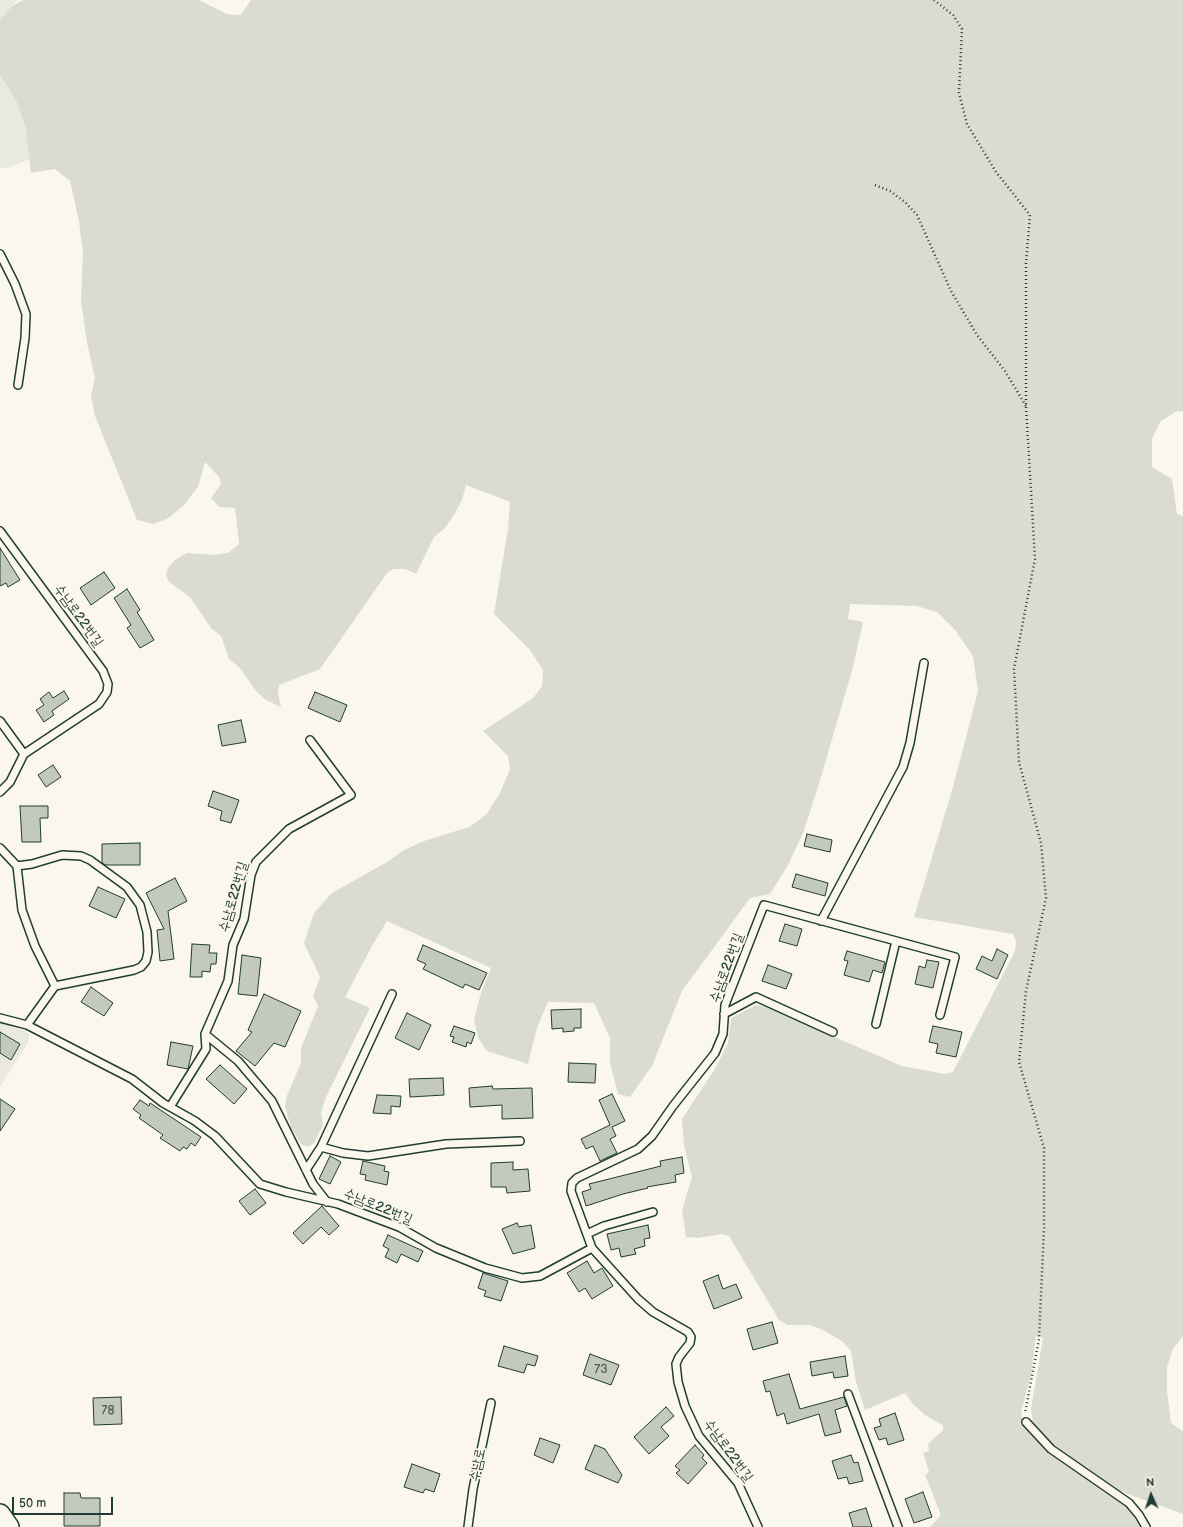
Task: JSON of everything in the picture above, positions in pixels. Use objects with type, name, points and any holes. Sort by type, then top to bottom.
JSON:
[{"type":"street","points":[[0,1514],[9,1527]]},
{"type":"lane","points":[[0,254],[15,284],[26,314],[25,338],[18,385]]},
{"type":"lane","name":"수남로22번길","points":[[0,531],[103,671],[108,684],[107,692],[99,704],[24,754],[10,782],[0,792]]},
{"type":"lane","points":[[821,921],[903,767],[910,743],[924,664]]},
{"type":"lane","points":[[0,721],[24,754]]},
{"type":"lane","name":"수남로22번길","points":[[170,1107],[206,1049],[205,1034],[228,981],[233,945],[244,919],[251,875],[256,862],[289,829],[351,795],[310,740]]},
{"type":"lane","points":[[0,848],[17,866],[22,910],[35,946],[55,986]]},
{"type":"lane","points":[[17,866],[32,864],[62,855],[72,854],[90,860],[126,887],[140,905],[147,932],[148,952],[146,961],[141,967],[134,970],[55,986],[27,1025]]},
{"type":"lane","name":"수남로22번길","points":[[758,1527],[738,1483],[699,1436],[685,1406],[678,1382],[676,1364],[690,1343],[691,1337],[688,1332],[653,1312],[638,1299],[592,1248],[571,1191],[572,1183],[577,1178],[638,1149],[652,1136],[673,1106],[716,1053],[723,1034],[725,1005],[764,906],[955,957],[940,1014]]},
{"type":"lane","points":[[876,1024],[896,941]]},
{"type":"lane","points":[[306,1170],[321,1147],[392,994]]},
{"type":"lane","points":[[724,1014],[756,997],[833,1032]]},
{"type":"lane","name":"수남로22번길","points":[[0,1018],[27,1025],[132,1079],[170,1107],[195,1121],[215,1136],[260,1184],[327,1202],[399,1227],[436,1248],[485,1268],[522,1278],[540,1276],[592,1248]]},
{"type":"lane","points":[[205,1034],[238,1061],[272,1101],[313,1184],[327,1202]]},
{"type":"lane","points":[[321,1147],[356,1155],[376,1156],[446,1144],[520,1141]]},
{"type":"lane","points":[[587,1234],[604,1226],[653,1212]]},
{"type":"lane","points":[[848,1394],[898,1527]]},
{"type":"lane","name":"수남로","points":[[468,1527],[473,1489],[491,1403]]},
{"type":"lane","points":[[1026,1422],[1051,1449],[1129,1503],[1139,1515],[1146,1527]]},
{"type":"path","points":[[934,0],[953,15],[962,29],[959,93],[967,124],[996,172],[1030,215],[1026,263],[1026,407],[1035,559],[1014,669],[1019,762],[1041,843],[1046,898],[1026,991],[1019,1062],[1044,1148],[1044,1228],[1039,1339],[1024,1410],[1026,1422]]},
{"type":"path","points":[[875,185],[890,191],[900,198],[917,215],[951,291],[977,335],[1006,372],[1026,407]]},
{"type":"shaded area","points":[[0,0],[17,0],[0,19]]},
{"type":"shaded area","points":[[23,0],[199,0],[227,14],[241,15],[251,0],[1183,0],[1183,411],[1175,412],[1160,422],[1152,439],[1152,467],[1172,479],[1177,514],[1183,516],[1183,1336],[1173,1349],[1167,1367],[1167,1392],[1171,1423],[1183,1431],[1183,1514],[1120,1491],[1088,1473],[1052,1445],[1033,1424],[1031,1409],[1043,1338],[1036,1336],[1031,1375],[1021,1412],[1024,1425],[1052,1455],[1121,1502],[1128,1509],[1140,1527],[930,1527],[941,1515],[925,1475],[929,1472],[923,1453],[929,1451],[928,1444],[943,1430],[943,1425],[925,1415],[913,1404],[905,1393],[865,1410],[856,1382],[851,1351],[842,1341],[821,1329],[809,1325],[788,1325],[779,1320],[729,1236],[722,1234],[698,1238],[686,1237],[682,1210],[692,1177],[684,1146],[682,1119],[716,1067],[728,1043],[731,1018],[756,1005],[763,1006],[902,1066],[945,1074],[953,1072],[1015,951],[1016,941],[1013,934],[914,917],[953,787],[978,691],[973,656],[955,630],[937,612],[917,606],[850,604],[848,619],[863,622],[853,667],[803,833],[788,865],[770,894],[750,898],[682,991],[652,1066],[630,1097],[618,1094],[610,1063],[610,1038],[594,1003],[548,1002],[537,1028],[528,1064],[487,1051],[478,1038],[474,1019],[481,993],[491,968],[387,921],[345,997],[370,1008],[326,1097],[321,1112],[323,1125],[314,1143],[308,1147],[301,1144],[291,1127],[285,1107],[286,1098],[301,1063],[301,1048],[318,1006],[313,996],[320,977],[304,943],[314,913],[332,893],[387,862],[404,850],[424,841],[469,827],[486,815],[500,793],[510,769],[508,756],[483,731],[533,698],[542,686],[543,670],[530,650],[494,614],[508,529],[510,502],[466,485],[462,500],[454,515],[444,529],[434,537],[416,574],[405,569],[394,569],[387,573],[320,669],[279,685],[278,693],[281,707],[266,700],[256,691],[239,667],[229,659],[221,636],[211,628],[190,597],[169,582],[166,575],[168,568],[175,560],[187,553],[213,555],[228,553],[239,544],[235,508],[219,507],[211,498],[221,484],[219,477],[205,462],[198,487],[183,506],[167,519],[153,524],[137,520],[95,416],[91,396],[95,378],[87,343],[81,300],[83,253],[79,221],[70,181],[55,169],[31,173],[26,129],[16,100],[0,75],[0,19],[12,6]]},
{"type":"shaded area","points":[[0,75],[16,100],[26,129],[29,145],[30,159],[8,168],[0,168]]},
{"type":"shaded area","points":[[0,1023],[23,1030],[28,1033],[29,1038],[28,1043],[0,1087]]},
{"type":"building","points":[[0,548],[20,580],[8,587],[6,583],[0,586]]},
{"type":"building","points":[[104,572],[115,588],[91,605],[80,588]]},
{"type":"building","points":[[127,589],[140,610],[137,612],[154,640],[140,648],[127,628],[131,625],[114,598]]},
{"type":"building","points":[[64,691],[69,699],[52,711],[54,715],[44,722],[36,710],[44,705],[40,699],[49,692],[53,698]]},
{"type":"building","points":[[315,692],[347,705],[340,722],[308,708]]},
{"type":"building","points":[[241,720],[246,742],[222,746],[218,725]]},
{"type":"building","points":[[53,765],[61,777],[46,787],[38,775]]},
{"type":"building","points":[[213,791],[239,800],[231,823],[220,820],[222,811],[208,806]]},
{"type":"building","points":[[20,806],[48,806],[48,818],[40,818],[41,842],[22,842]]},
{"type":"building","points":[[807,834],[832,840],[830,852],[804,846]]},
{"type":"building","points":[[140,843],[140,865],[106,865],[102,863],[102,844]]},
{"type":"building","points":[[796,874],[828,883],[825,896],[792,887]]},
{"type":"building","points":[[175,878],[187,901],[168,911],[174,959],[160,961],[157,930],[164,929],[146,893]]},
{"type":"building","points":[[98,887],[125,899],[116,918],[89,906]]},
{"type":"building","points":[[785,924],[802,929],[797,946],[779,941]]},
{"type":"building","points":[[192,944],[210,945],[209,953],[217,953],[216,964],[211,964],[210,972],[202,971],[202,977],[190,977]]},
{"type":"building","points":[[423,945],[487,973],[479,990],[465,984],[463,988],[423,969],[426,964],[417,960]]},
{"type":"building","points":[[997,949],[1008,955],[997,979],[976,969],[982,956],[992,961]]},
{"type":"building","points":[[847,951],[885,962],[882,973],[873,970],[869,982],[844,975],[848,961],[844,960]]},
{"type":"building","points":[[242,955],[261,958],[257,996],[238,994]]},
{"type":"building","points":[[927,960],[939,962],[933,988],[915,984],[919,966],[925,968]]},
{"type":"building","points":[[768,965],[792,974],[786,989],[762,981]]},
{"type":"building","points":[[91,987],[113,1003],[104,1016],[81,1002]]},
{"type":"building","points":[[264,994],[301,1011],[285,1047],[274,1043],[255,1066],[236,1051],[252,1032],[248,1030]]},
{"type":"building","points":[[581,1009],[581,1028],[574,1028],[574,1031],[563,1032],[563,1028],[552,1029],[551,1010]]},
{"type":"building","points":[[407,1013],[431,1025],[419,1050],[395,1038]]},
{"type":"building","points":[[454,1026],[475,1033],[471,1044],[467,1042],[466,1047],[452,1042],[454,1037],[450,1036]]},
{"type":"building","points":[[933,1026],[962,1032],[956,1057],[936,1053],[938,1044],[929,1042]]},
{"type":"building","points":[[0,1032],[20,1044],[11,1060],[0,1053]]},
{"type":"building","points":[[171,1042],[193,1046],[188,1069],[167,1065]]},
{"type":"building","points":[[569,1063],[596,1064],[595,1083],[568,1082]]},
{"type":"building","points":[[220,1065],[247,1089],[234,1104],[206,1079]]},
{"type":"building","points":[[443,1078],[444,1095],[410,1097],[409,1079]]},
{"type":"building","points":[[492,1086],[493,1089],[532,1088],[533,1118],[502,1119],[502,1105],[470,1107],[469,1088]]},
{"type":"building","points":[[612,1094],[625,1121],[612,1127],[616,1136],[610,1139],[617,1153],[600,1161],[593,1146],[586,1149],[581,1139],[610,1125],[599,1100]]},
{"type":"building","points":[[377,1095],[401,1096],[400,1107],[391,1106],[391,1114],[373,1113]]},
{"type":"building","points":[[0,1099],[15,1109],[0,1131]]},
{"type":"building","points":[[140,1100],[149,1106],[150,1103],[201,1137],[195,1146],[191,1143],[187,1149],[183,1147],[180,1151],[160,1138],[163,1135],[139,1118],[141,1115],[133,1109]]},
{"type":"building","points":[[330,1156],[341,1162],[330,1184],[319,1179]]},
{"type":"building","points":[[682,1157],[684,1173],[675,1175],[676,1182],[647,1187],[648,1188],[623,1194],[586,1206],[582,1192],[591,1189],[589,1184],[661,1166],[660,1161]]},
{"type":"building","points":[[363,1161],[385,1166],[384,1171],[389,1172],[387,1185],[365,1180],[366,1175],[360,1174]]},
{"type":"building","points":[[513,1162],[513,1170],[528,1169],[530,1191],[507,1193],[506,1187],[491,1187],[491,1163]]},
{"type":"building","points":[[255,1189],[266,1203],[250,1215],[239,1201]]},
{"type":"building","points":[[322,1206],[339,1226],[329,1235],[321,1227],[303,1244],[293,1233]]},
{"type":"building","points":[[517,1223],[519,1227],[531,1225],[535,1248],[513,1254],[502,1229]]},
{"type":"building","points":[[648,1225],[650,1238],[644,1239],[645,1246],[634,1249],[636,1254],[621,1257],[619,1248],[611,1250],[607,1234]]},
{"type":"building","points":[[388,1235],[423,1251],[418,1262],[401,1254],[397,1263],[385,1257],[389,1249],[383,1246]]},
{"type":"building","points":[[587,1261],[594,1273],[602,1268],[613,1286],[592,1299],[585,1288],[579,1292],[567,1273]]},
{"type":"building","points":[[483,1273],[508,1281],[501,1301],[484,1296],[486,1291],[478,1288]]},
{"type":"building","points":[[718,1275],[723,1289],[736,1284],[742,1298],[714,1309],[703,1281]]},
{"type":"building","points":[[772,1322],[778,1343],[753,1350],[747,1329]]},
{"type":"building","points":[[504,1346],[538,1356],[535,1366],[527,1364],[524,1373],[498,1366]]},
{"type":"building","points":[[590,1354],[619,1365],[611,1385],[583,1375]]},
{"type":"building","points":[[845,1356],[848,1376],[834,1378],[833,1372],[812,1376],[810,1362]]},
{"type":"building","points":[[789,1374],[800,1409],[844,1397],[847,1406],[835,1410],[841,1432],[825,1436],[819,1414],[787,1424],[784,1413],[777,1416],[770,1391],[766,1392],[763,1381]]},
{"type":"building","points":[[121,1397],[122,1424],[94,1425],[93,1398]]},
{"type":"building","points":[[666,1407],[674,1416],[661,1427],[669,1436],[649,1454],[634,1437]]},
{"type":"building","points":[[895,1413],[904,1440],[888,1445],[886,1438],[879,1440],[874,1428],[881,1426],[879,1419]]},
{"type":"building","points":[[540,1438],[560,1445],[553,1463],[534,1455]]},
{"type":"building","points":[[595,1445],[605,1449],[622,1475],[618,1483],[585,1469]]},
{"type":"building","points":[[695,1445],[704,1455],[702,1458],[707,1463],[688,1484],[676,1473],[680,1470],[675,1466]]},
{"type":"building","points":[[851,1455],[854,1463],[858,1462],[863,1481],[849,1484],[847,1477],[838,1479],[832,1461]]},
{"type":"building","points":[[412,1464],[440,1474],[434,1492],[425,1489],[423,1493],[404,1487]]},
{"type":"building","points":[[923,1492],[932,1517],[914,1523],[905,1499]]},
{"type":"building","points":[[64,1493],[80,1493],[81,1498],[100,1498],[100,1526],[64,1526]]},
{"type":"building","points":[[866,1508],[872,1527],[853,1527],[849,1513]]}]
